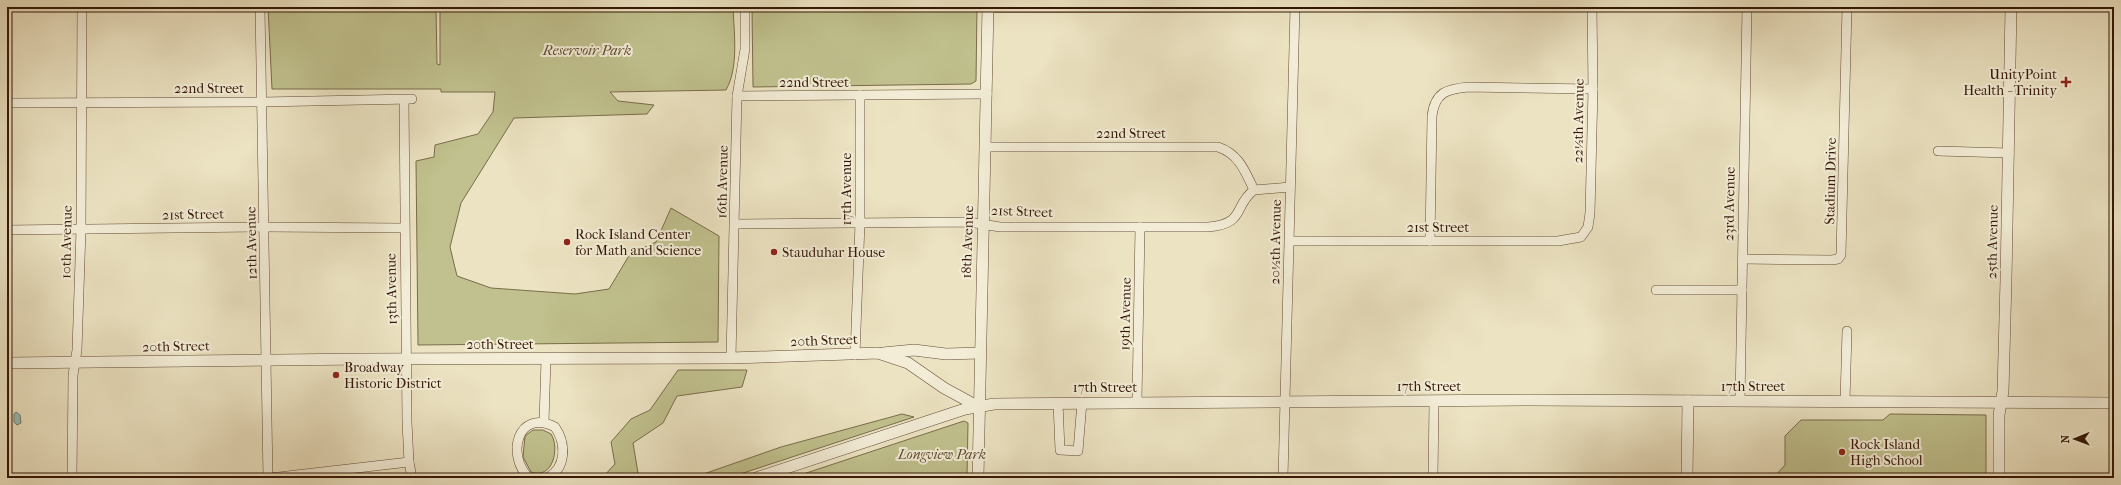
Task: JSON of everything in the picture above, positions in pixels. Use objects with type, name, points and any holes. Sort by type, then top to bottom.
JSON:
[{"type":"street","name":"10th Avenue","points":[[72,478],[72,374],[77,350],[81,230],[82,7]]},
{"type":"street","name":"12th Avenue","points":[[260,7],[269,478]]},
{"type":"street","name":"16th Avenue","points":[[731,358],[737,96],[745,49],[745,7]]},
{"type":"street","points":[[988,8],[1295,7]]},
{"type":"street","name":"20½th Avenue","points":[[1283,478],[1295,7]]},
{"type":"street","name":"22½th Avenue","points":[[1584,234],[1588,227],[1590,213],[1593,89],[1592,7]]},
{"type":"street","name":"23rd Avenue","points":[[1740,401],[1747,7]]},
{"type":"street","name":"Stadium Drive","points":[[1743,259],[1832,260],[1838,259],[1842,255],[1847,7]]},
{"type":"street","name":"25th Avenue","points":[[1999,478],[1999,415],[2002,402],[2009,153],[2011,7]]},
{"type":"street","name":"18th Avenue","points":[[978,478],[982,224],[987,94],[988,8]]},
{"type":"street","points":[[1430,241],[1432,116],[1433,106],[1441,95],[1453,88],[1593,89]]},
{"type":"street","name":"22nd Street","points":[[737,96],[987,94]]},
{"type":"street","name":"17th Avenue","points":[[856,355],[860,223],[860,95]]},
{"type":"street","name":"22nd Street","points":[[7,103],[262,102],[408,99]]},
{"type":"street","name":"13th Avenue","points":[[408,99],[404,228],[408,462],[412,478]]},
{"type":"street","name":"22nd Street","points":[[985,147],[1218,147],[1231,152],[1236,157],[1254,190]]},
{"type":"street","points":[[1938,151],[2009,153]]},
{"type":"street","points":[[1254,190],[1290,187]]},
{"type":"street","name":"21st Street","points":[[735,224],[969,222],[1000,227],[1208,227],[1224,225],[1235,217],[1246,197],[1254,190]]},
{"type":"street","name":"21st Street","points":[[7,230],[265,227],[404,228]]},
{"type":"street","name":"19th Avenue","points":[[1137,402],[1140,227]]},
{"type":"street","name":"21st Street","points":[[1290,241],[1558,242],[1581,238],[1584,234]]},
{"type":"street","points":[[1656,290],[1742,290]]},
{"type":"street","points":[[1845,401],[1847,331]]},
{"type":"street","points":[[878,353],[908,350],[946,354],[980,353]]},
{"type":"street","name":"20th Street","points":[[7,363],[266,360],[731,358],[856,355],[878,353],[908,363],[944,388],[979,407]]},
{"type":"street","points":[[544,422],[546,359]]},
{"type":"street","points":[[1433,478],[1434,401]]},
{"type":"street","name":"17th Street","points":[[756,478],[965,408],[994,404],[1082,402],[1434,401],[1845,401],[2114,403]]},
{"type":"street","points":[[1687,478],[1688,401]]},
{"type":"street","points":[[1058,403],[1060,450],[1078,451],[1082,402]]},
{"type":"street","points":[[529,478],[521,466],[517,453],[518,438],[526,427],[534,422],[544,422],[555,427],[563,440],[564,448],[561,462],[554,472],[547,478]]},
{"type":"street","points":[[269,478],[408,462]]},
{"type":"green space","name":"Reservoir Park","points":[[268,7],[431,7],[436,9],[437,64],[440,65],[440,7],[733,7],[735,50],[733,71],[726,90],[610,92],[618,101],[654,105],[647,114],[514,118],[461,203],[450,247],[457,276],[491,288],[575,294],[609,289],[630,254],[656,242],[671,208],[719,236],[718,342],[418,345],[416,161],[434,157],[435,145],[478,134],[493,112],[495,92],[441,92],[441,89],[272,89]]},
{"type":"green space","points":[[752,7],[977,7],[976,81],[971,84],[753,87]]},
{"type":"green space","points":[[678,370],[747,370],[742,387],[677,396],[663,423],[633,443],[638,473],[647,478],[602,478],[615,464],[611,442],[631,419],[650,410]]},
{"type":"green space","points":[[902,414],[914,417],[728,478],[683,478],[695,477],[781,447]]},
{"type":"green space","name":"Rock Island High School","points":[[1890,414],[1986,415],[1986,478],[1763,478],[1775,476],[1785,465],[1785,436],[1801,420],[1883,420]]},
{"type":"green space","name":"Longview Park","points":[[964,421],[968,423],[967,478],[791,478]]},
{"type":"green space","points":[[533,430],[543,430],[551,434],[555,447],[553,461],[545,471],[539,473],[531,472],[523,457],[525,436]]},
{"type":"water","points":[[16,412],[20,415],[21,423],[17,425],[14,422],[14,414]]},
{"type":"place","name":"UnityPoint Health - Trinity","points":[[2066,82]]},
{"type":"place","name":"Rock Island Center for Math and Science","points":[[567,242]]},
{"type":"place","name":"Stauduhar House","points":[[774,252]]},
{"type":"place","name":"Broadway Historic District","points":[[336,375]]},
{"type":"place","name":"Rock Island High School","points":[[1842,452]]}]
